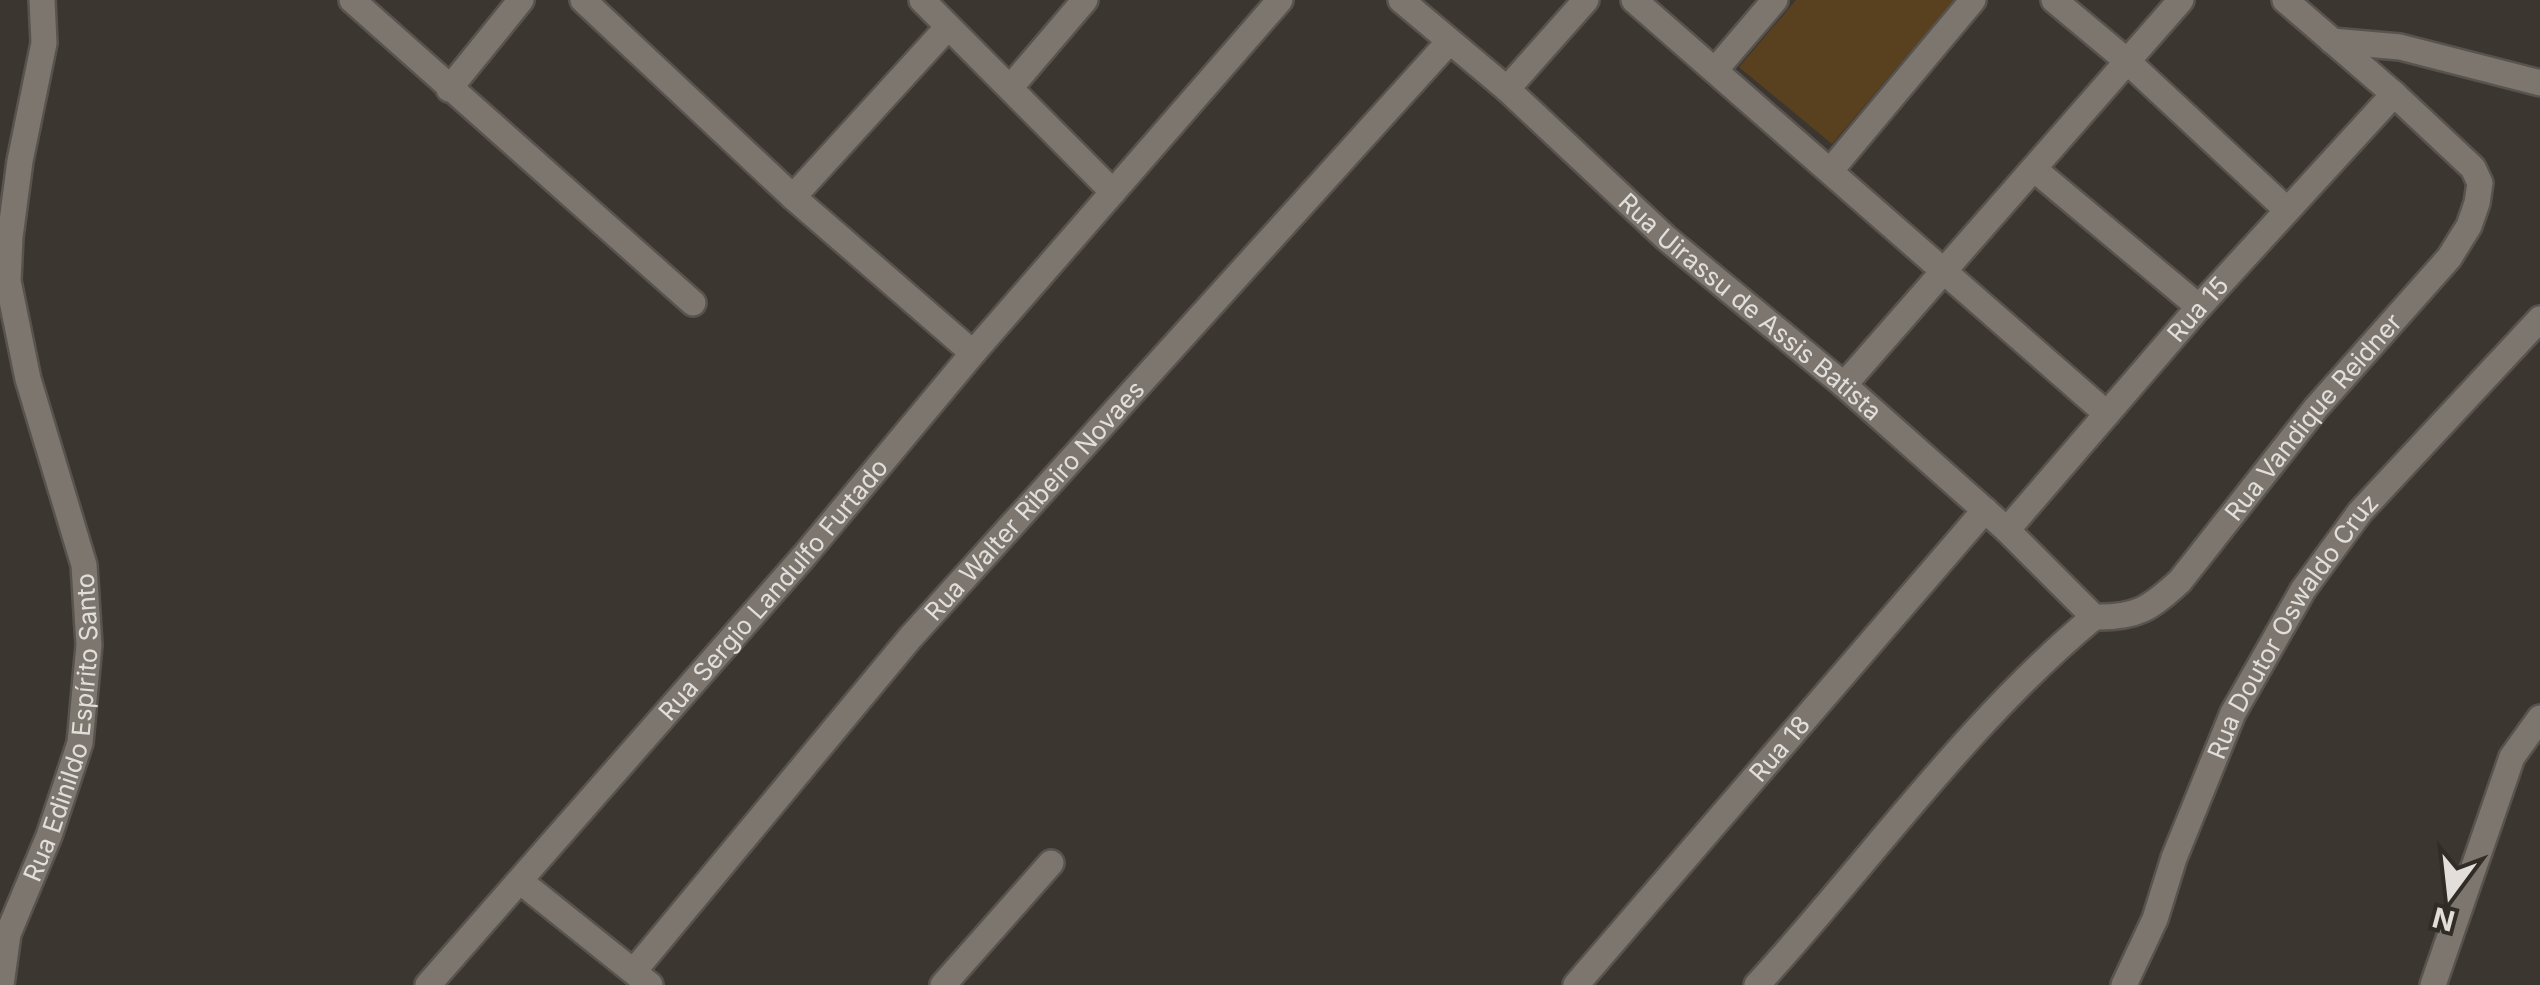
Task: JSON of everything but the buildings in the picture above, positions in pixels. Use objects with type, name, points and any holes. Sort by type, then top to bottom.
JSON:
[{"type":"street","name":"Rua Edinildo Espírito Santo","points":[[0,985],[8,934],[49,836],[80,743],[89,645],[84,564],[28,380],[8,281],[20,161],[44,43],[42,0]]},
{"type":"street","points":[[449,89],[520,0]]},
{"type":"street","points":[[583,0],[793,197],[974,353]]},
{"type":"street","points":[[922,0],[1113,192]]},
{"type":"street","points":[[1010,88],[1085,0]]},
{"type":"street","name":"Rua Sergio Landulfo Furtado","points":[[428,985],[805,555],[1280,0]]},
{"type":"street","name":"Rua Uirassu de Assis Batista","points":[[1401,0],[1507,90],[1666,238],[1844,386],[2007,530],[2094,617]]},
{"type":"street","points":[[1507,90],[1586,0]]},
{"type":"street","points":[[1634,0],[2107,414]]},
{"type":"street","points":[[1716,69],[1775,0]]},
{"type":"street","points":[[1831,170],[1973,0]]},
{"type":"street","points":[[2054,0],[2287,210]]},
{"type":"street","points":[[1844,386],[2181,0]]},
{"type":"street","points":[[2284,0],[2394,94]]},
{"type":"street","points":[[354,3],[693,303]]},
{"type":"street","points":[[793,197],[948,27]]},
{"type":"street","points":[[2332,41],[2400,47],[2540,84]]},
{"type":"street","name":"Rua Walter Ribeiro Novaes","points":[[642,978],[910,638],[1448,42]]},
{"type":"street","name":"Rua Vandique Reidner","points":[[2094,617],[2137,614],[2155,605],[2180,581],[2316,408],[2449,258],[2470,226],[2480,183],[2473,168],[2394,94]]},
{"type":"street","name":"Rua 15","points":[[2007,530],[2200,308],[2394,94]]},
{"type":"street","points":[[2034,169],[2200,308]]},
{"type":"street","name":"Rua Doutor Oswaldo Cruz","points":[[2124,985],[2155,919],[2174,858],[2232,713],[2302,590],[2360,512],[2540,319]]},
{"type":"street","name":"Rua 18","points":[[1576,985],[1984,510]]},
{"type":"street","points":[[1757,985],[2001,704],[2094,617]]},
{"type":"street","points":[[2433,985],[2512,758],[2540,718]]},
{"type":"street","points":[[943,985],[1051,863]]},
{"type":"street","points":[[520,881],[642,978]]},
{"type":"shaded area","points":[[1796,0],[1954,0],[1832,144],[1739,67]]}]
